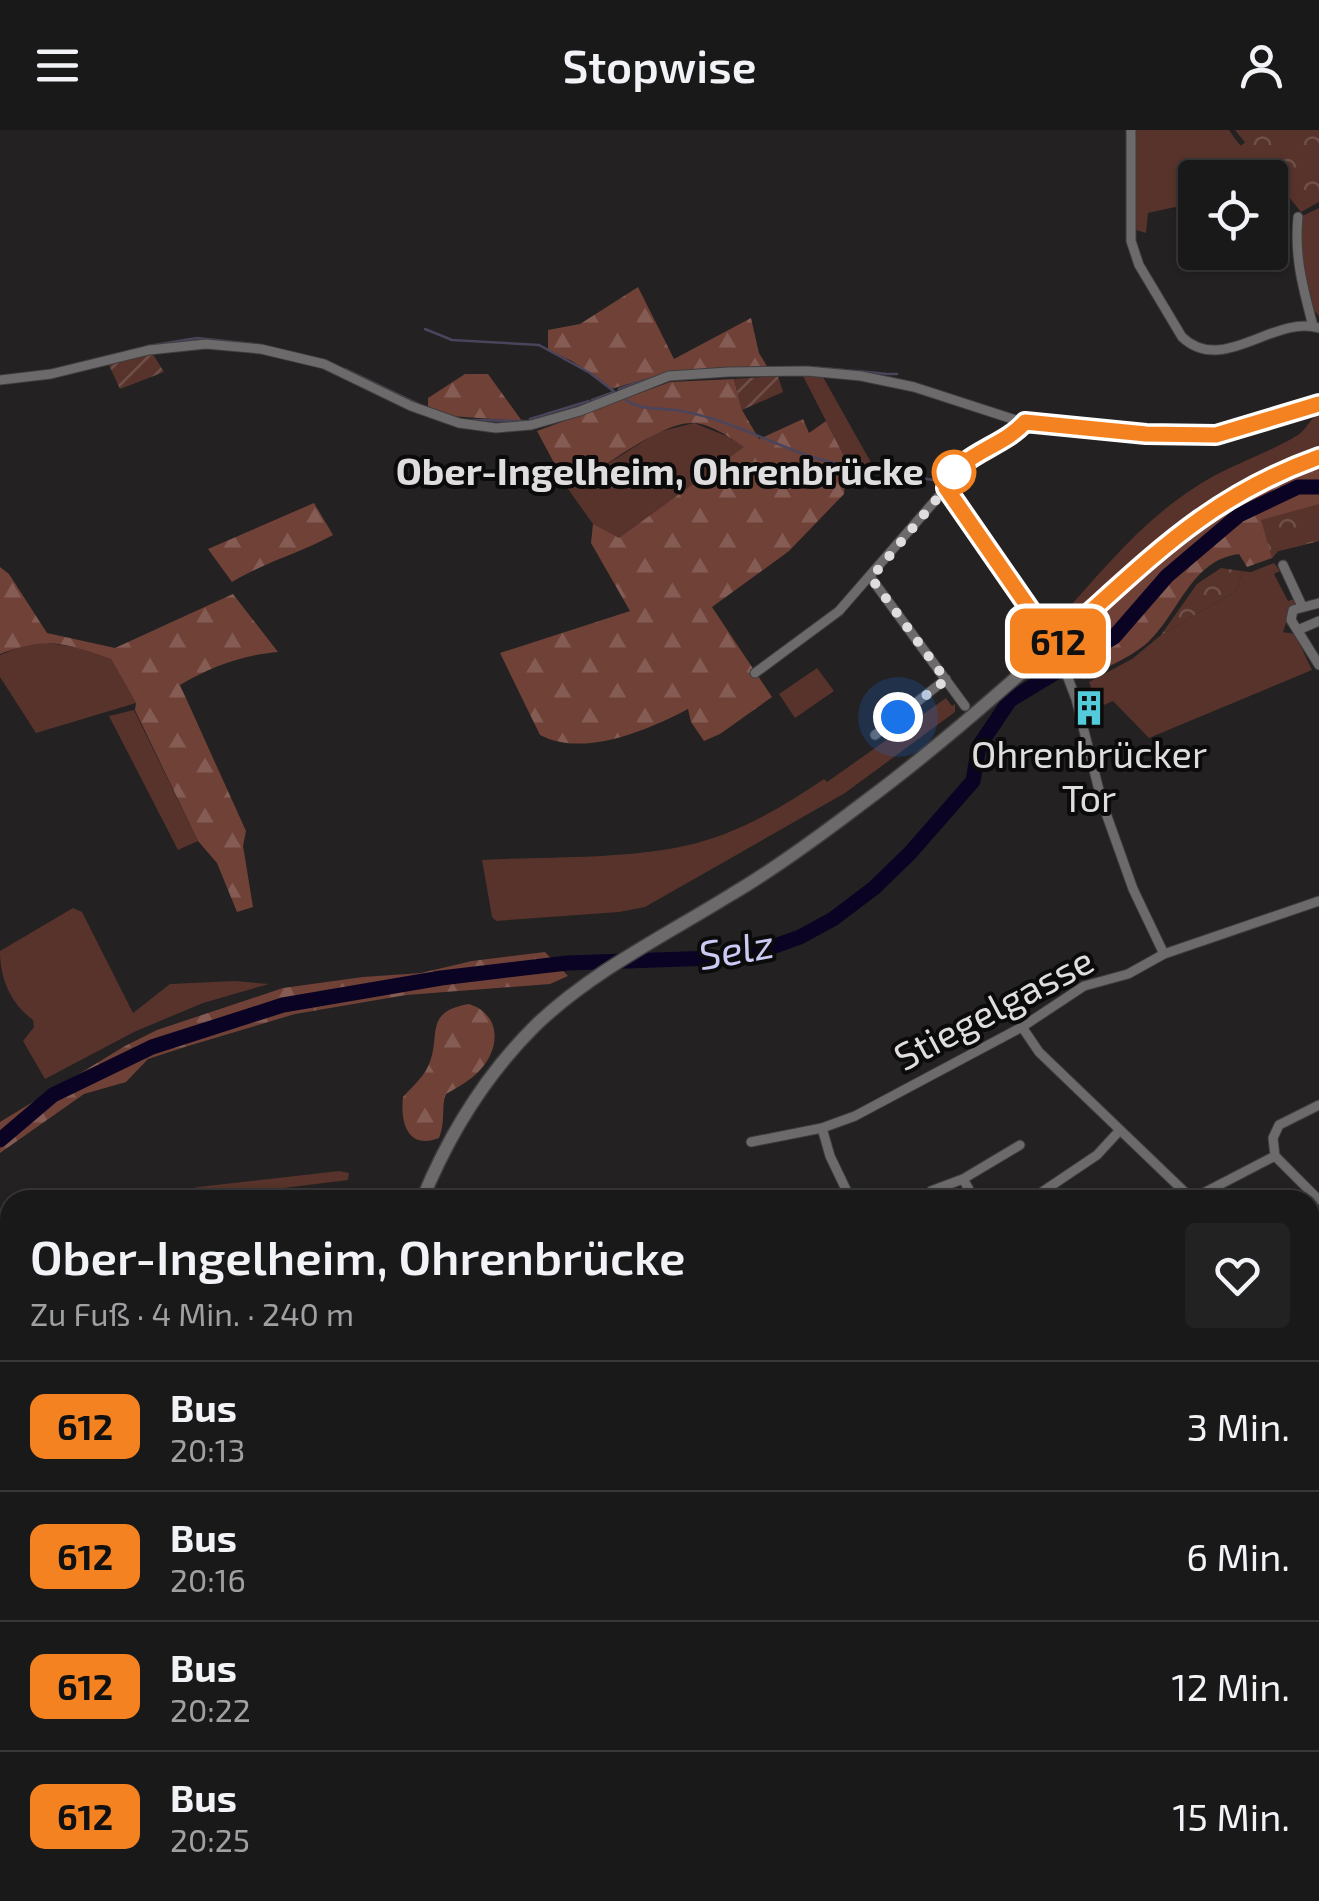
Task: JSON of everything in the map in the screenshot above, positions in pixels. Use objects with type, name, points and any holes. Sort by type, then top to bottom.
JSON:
[{"type":"main road","points":[[426,1190],[467,1110],[533,1028],[609,968],[770,870],[867,801],[1206,512],[1256,482],[1319,457]]},
{"type":"street","points":[[1131,130],[1131,241],[1154,291],[1182,337],[1192,346],[1209,351],[1316,327],[1299,272],[1295,244],[1298,217]]},
{"type":"street","points":[[0,380],[50,374],[148,350],[206,344],[260,349],[324,364],[411,406],[458,423],[496,428],[531,425],[580,411],[670,376],[728,372],[806,370],[889,380],[1025,422],[1146,434],[1216,435],[1319,404]]},
{"type":"street","points":[[755,673],[840,611],[946,488],[954,472],[964,462],[1012,437],[1025,422]]},
{"type":"street","points":[[946,488],[1054,644],[1070,683],[1102,802],[1133,888],[1164,954]]},
{"type":"street","points":[[1283,565],[1302,606]]},
{"type":"street","points":[[871,578],[965,706]]},
{"type":"street","points":[[1319,602],[1293,610],[1291,620],[1319,666]]},
{"type":"street","points":[[1298,630],[1319,621]]},
{"type":"street","points":[[875,735],[946,680]]},
{"type":"street","name":"Stiegelgasse","points":[[751,1142],[822,1128],[855,1116],[1022,1027],[1084,986],[1128,974],[1164,954],[1319,901]]},
{"type":"street","points":[[1022,1027],[1039,1052],[1182,1190]]},
{"type":"street","points":[[1319,1106],[1279,1125],[1273,1138],[1274,1156],[1306,1188],[1319,1181]]},
{"type":"street","points":[[822,1128],[846,1190]]},
{"type":"street","points":[[1045,1190],[1097,1155],[1120,1130]]},
{"type":"street","points":[[934,1190],[964,1180],[1020,1145]]},
{"type":"street","points":[[1211,1190],[1274,1156]]},
{"type":"street","points":[[964,1180],[970,1190]]},
{"type":"green space","points":[[1134,130],[1229,130],[1240,146],[1259,133],[1281,160],[1178,160],[1178,209],[1148,213],[1146,233],[1136,230]]},
{"type":"green space","points":[[1235,130],[1319,130],[1319,202],[1301,212],[1288,196],[1288,160],[1259,160]]},
{"type":"green space","points":[[1235,139],[1253,160],[1210,160]]},
{"type":"green space","points":[[1319,208],[1319,316],[1303,283],[1300,217]]},
{"type":"green space","points":[[638,287],[674,359],[751,318],[759,353],[768,368],[674,371],[611,389],[572,361],[548,350],[548,330],[580,324]]},
{"type":"green space","points":[[153,354],[164,372],[120,389],[109,365]]},
{"type":"green space","points":[[465,374],[488,374],[522,421],[451,416],[428,409],[428,398]]},
{"type":"green space","points":[[778,376],[783,392],[742,410],[734,379]]},
{"type":"green space","points":[[803,376],[823,377],[873,466],[847,462]]},
{"type":"green space","points":[[734,379],[742,410],[759,439],[803,419],[809,433],[826,421],[847,462],[844,494],[789,551],[712,607],[772,697],[704,741],[691,722],[688,709],[635,733],[596,742],[576,744],[540,735],[500,653],[630,611],[591,543],[593,524],[619,538],[744,447],[707,426],[681,424],[648,438],[568,489],[537,431],[670,382]]},
{"type":"green space","points":[[1319,414],[1319,452],[1238,486],[1204,506],[1058,626],[1055,623],[1120,551],[1174,502],[1207,480],[1298,435]]},
{"type":"green space","points":[[694,423],[745,447],[618,539],[593,524],[568,489],[658,432]]},
{"type":"green space","points":[[1319,463],[1319,541],[1278,551],[1272,558],[1247,567],[1239,554],[1222,558],[1197,577],[1146,644],[1084,679],[1071,654],[1073,645],[1173,544],[1228,504]]},
{"type":"green space","points":[[314,503],[333,535],[232,582],[208,549]]},
{"type":"green space","points":[[1319,504],[1319,541],[1278,551],[1272,558],[1261,520]]},
{"type":"green space","points":[[1274,563],[1280,571],[1274,574],[1288,601],[1294,599],[1296,604],[1283,632],[1295,634],[1312,670],[1149,738],[1113,701],[1099,707],[1089,682],[1132,659],[1161,635],[1237,590],[1242,571],[1251,572]]},
{"type":"green space","points":[[0,567],[9,574],[47,633],[115,648],[233,594],[278,652],[227,663],[180,685],[246,831],[243,846],[253,907],[237,912],[217,863],[198,841],[135,710],[136,703],[111,659],[44,643],[0,654]]},
{"type":"green space","points":[[1221,568],[1242,571],[1237,590],[1161,635],[1197,584]]},
{"type":"green space","points":[[34,641],[76,647],[111,659],[136,703],[36,733],[0,677],[0,655]]},
{"type":"green space","points":[[817,668],[834,691],[795,718],[779,694]]},
{"type":"green space","points":[[946,698],[952,706],[955,704],[955,712],[845,793],[645,907],[496,921],[492,917],[482,860],[634,854],[721,835],[775,810],[824,779],[827,782]]},
{"type":"green space","points":[[134,710],[198,841],[178,850],[109,716]]},
{"type":"green space","points":[[73,908],[82,912],[133,1013],[170,984],[269,984],[203,1003],[134,1032],[45,1079],[23,1041],[34,1027],[33,1020],[8,989],[0,951]]},
{"type":"green space","points":[[545,952],[568,976],[550,984],[406,995],[295,1014],[148,1059],[126,1082],[84,1094],[0,1153],[0,1122],[157,1030],[283,988],[421,973],[472,961]]},
{"type":"green space","points":[[469,1004],[480,1009],[492,1023],[492,1052],[476,1074],[446,1094],[439,1138],[420,1140],[405,1125],[403,1097],[431,1060],[438,1021],[454,1008]]},
{"type":"green space","points":[[349,1173],[348,1180],[268,1190],[187,1190]]},
{"type":"waterway","points":[[425,329],[452,340],[539,345],[590,373],[616,393]]},
{"type":"waterway","points":[[148,346],[197,338],[254,344]]},
{"type":"waterway","points":[[809,367],[856,371]]},
{"type":"waterway","points":[[345,369],[418,404]]},
{"type":"waterway","points":[[858,371],[887,374]]},
{"type":"waterway","points":[[889,374],[897,374]]},
{"type":"waterway","points":[[640,382],[653,378]]},
{"type":"waterway","points":[[619,389],[639,382]]},
{"type":"waterway","points":[[592,400],[614,392]]},
{"type":"waterway","points":[[623,398],[643,407],[715,419],[828,462],[941,481]]},
{"type":"waterway","points":[[530,419],[589,401]]},
{"type":"waterway","points":[[469,420],[525,421]]},
{"type":"waterway","name":"Selz","points":[[0,1140],[53,1095],[152,1047],[283,1005],[441,978],[567,963],[744,957],[800,937],[833,919],[874,888],[910,853],[973,781],[979,746],[1010,700],[1114,637],[1167,576],[1239,515],[1298,487],[1319,487]]},
{"type":"bus line","name":"612","points":[[1319,404],[1216,435],[1069,429],[1025,422],[1012,437],[964,462],[946,488],[1054,644],[1206,512],[1256,482],[1319,457]]},
{"type":"place","name":"Ober-Ingelheim, Ohrenbrücke","points":[[954,472]]},
{"type":"place","name":"Ohrenbrücker Tor","points":[[1089,708]]},
{"type":"route","points":[[898,717],[946,680],[871,578],[946,488],[954,472]]}]
